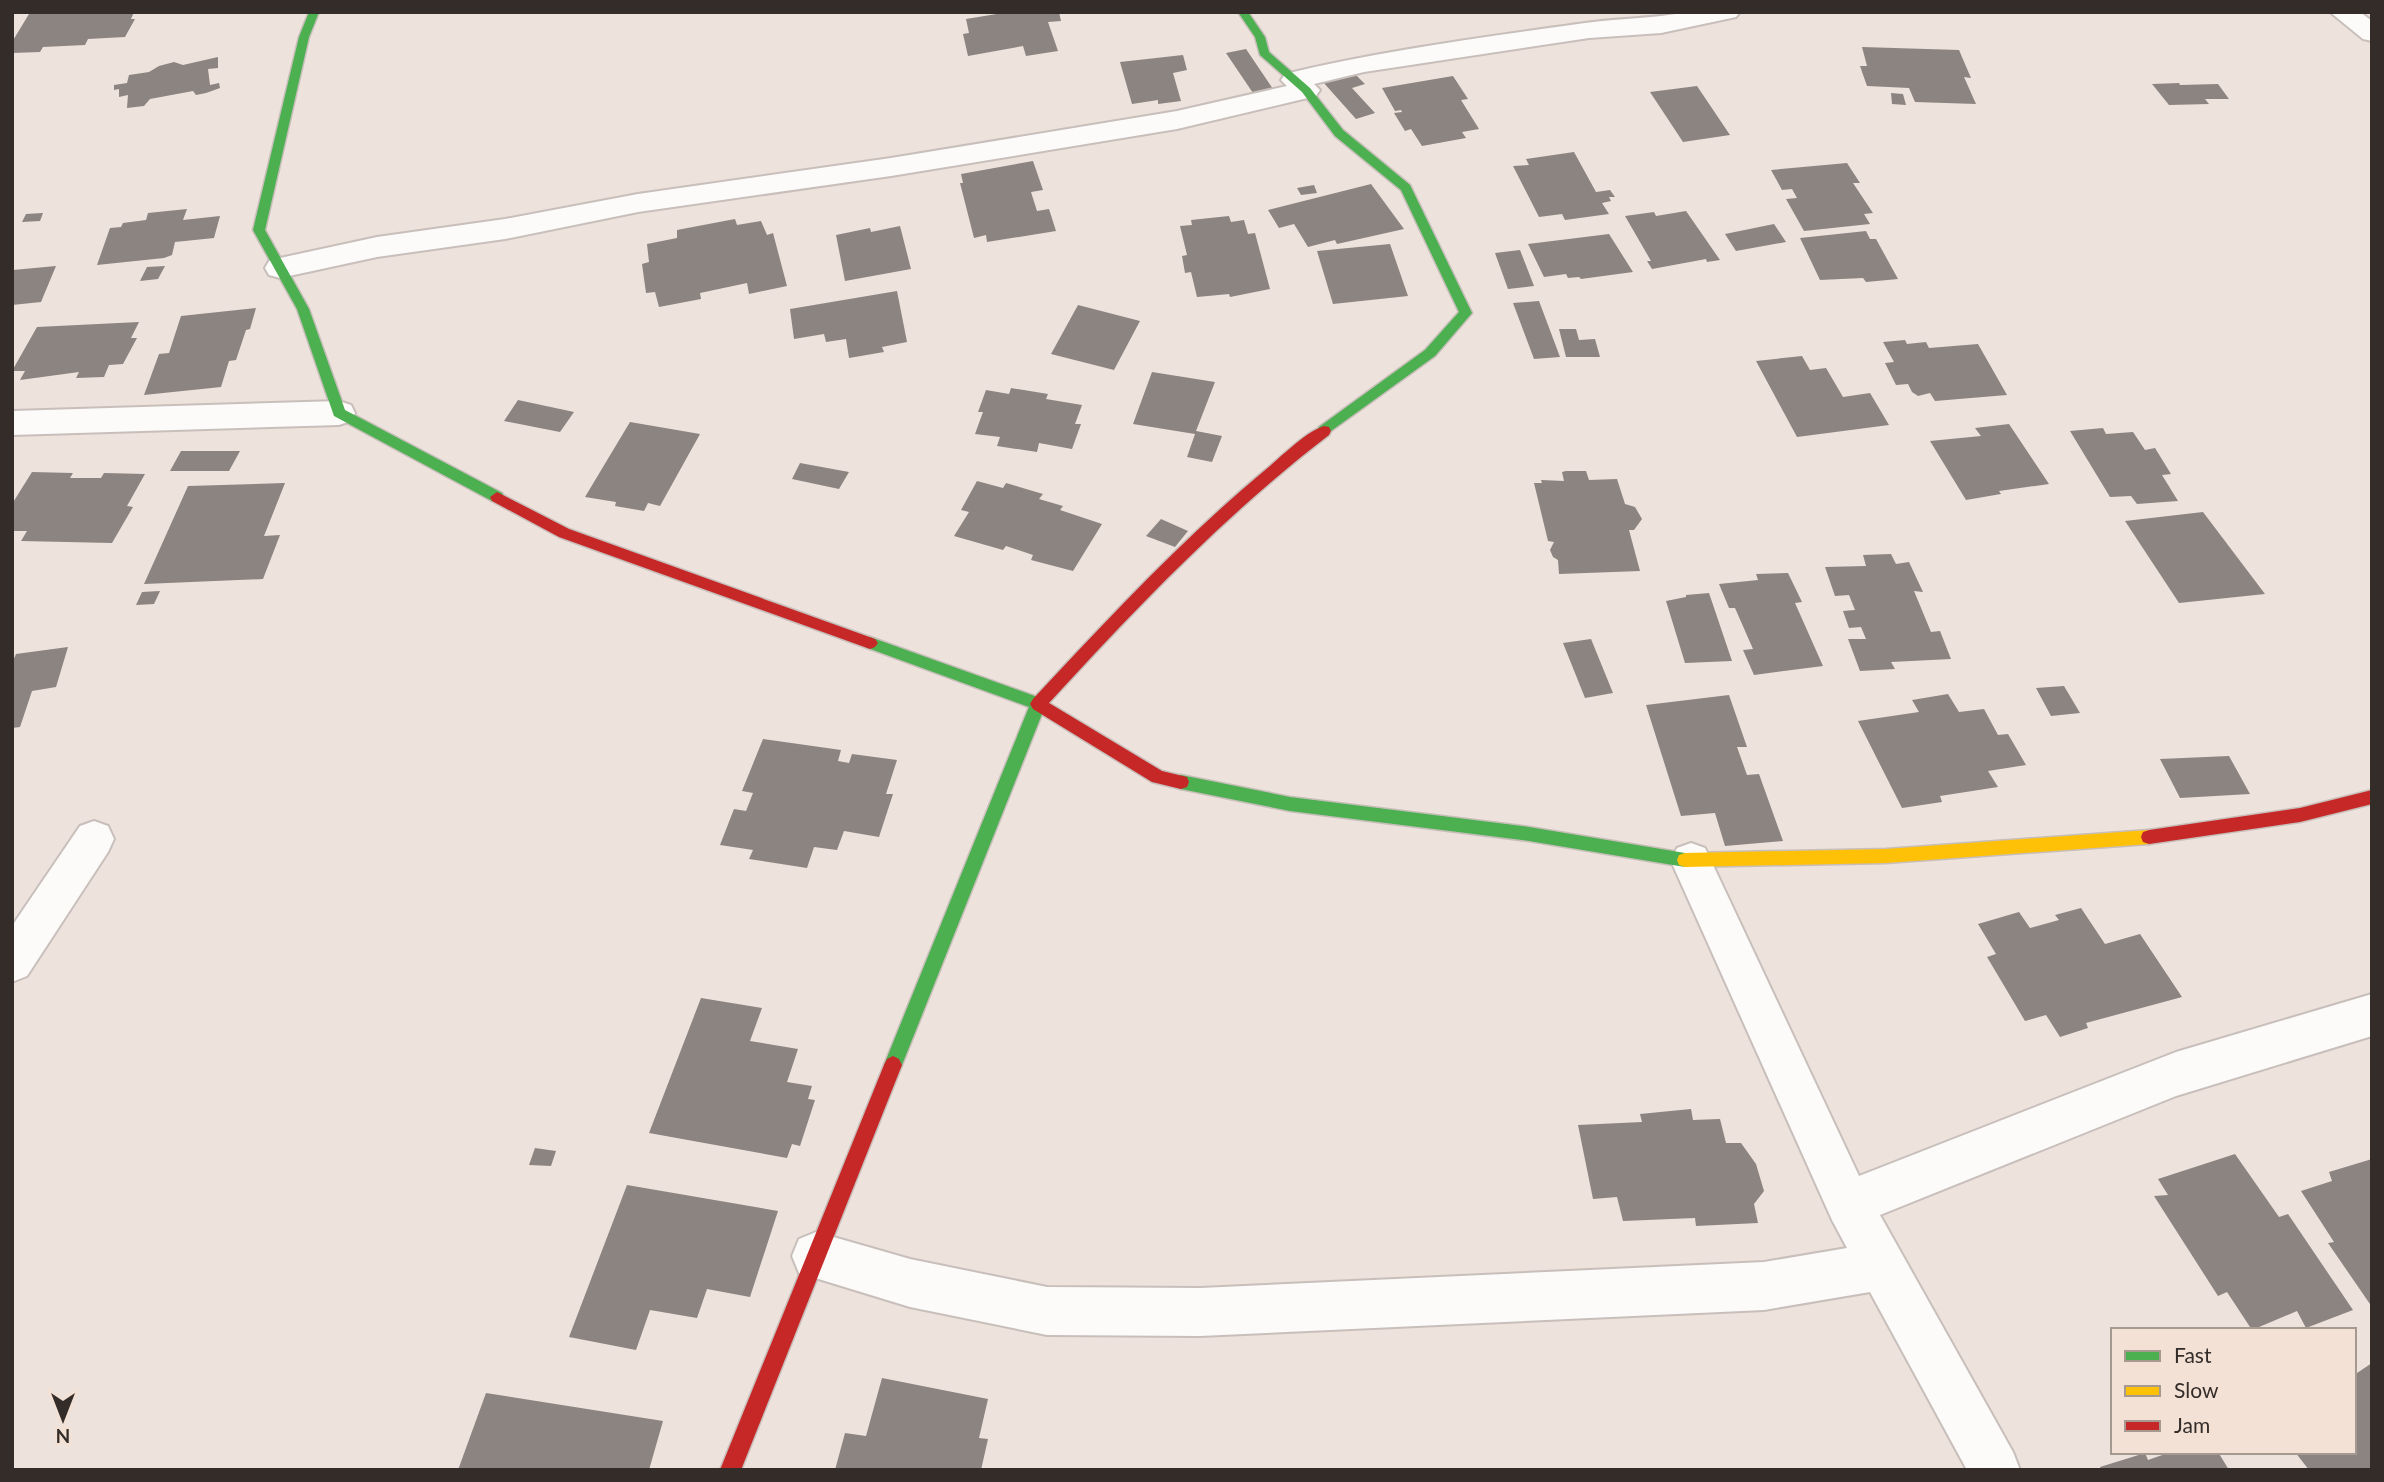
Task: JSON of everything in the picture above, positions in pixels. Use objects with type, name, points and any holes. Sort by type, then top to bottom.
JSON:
[{"type":"street","points":[[314,12],[304,37],[259,230],[303,309],[340,413]]},
{"type":"street","points":[[730,1470],[1038,704],[1159,574],[1288,457],[1430,353],[1466,313],[1406,188],[1339,133],[1300,85],[1264,53],[1260,37],[1243,12]]},
{"type":"street","points":[[280,268],[377,247],[505,229],[638,203],[891,167],[1177,120],[1364,64],[1589,30],[1661,25],[1727,12]]},
{"type":"street","points":[[2343,12],[2372,33]]},
{"type":"street","points":[[12,423],[340,413],[565,533],[1038,704],[1158,777],[1290,804],[1529,834],[1691,861],[1886,856],[2122,841],[2300,815],[2372,797]]},
{"type":"street","points":[[12,962],[94,839]]},
{"type":"street","points":[[1691,861],[1848,1204],[1995,1470]]},
{"type":"street","points":[[1848,1204],[2176,1074],[2372,1015]]},
{"type":"street","points":[[816,1256],[910,1283],[1047,1311],[1200,1312],[1764,1286],[1882,1266]]},
{"type":"building","points":[[134,12],[131,19],[135,19],[125,37],[88,39],[85,45],[43,47],[40,52],[12,53],[12,42],[29,14]]},
{"type":"building","points":[[1009,12],[1059,12],[1061,21],[1048,22],[1058,51],[1026,56],[1023,46],[968,56],[963,34],[969,33],[966,19]]},
{"type":"building","points":[[1862,47],[1959,50],[1971,78],[1964,77],[1976,104],[1915,102],[1909,88],[1867,86],[1860,66],[1867,66]]},
{"type":"building","points":[[1246,49],[1277,95],[1257,99],[1226,53]]},
{"type":"building","points":[[1183,55],[1187,70],[1173,73],[1181,101],[1158,104],[1158,100],[1132,104],[1120,62]]},
{"type":"building","points":[[218,57],[218,68],[208,69],[210,85],[219,83],[220,88],[206,93],[196,95],[193,91],[150,99],[144,106],[127,108],[128,95],[119,97],[119,89],[114,90],[114,85],[127,83],[129,75],[149,72],[174,62],[183,65]]},
{"type":"building","points":[[1354,73],[1365,84],[1352,88],[1375,113],[1356,119],[1323,82]]},
{"type":"building","points":[[1453,76],[1468,99],[1461,100],[1479,129],[1462,132],[1466,138],[1422,146],[1411,129],[1405,131],[1394,113],[1402,112],[1401,110],[1395,111],[1382,88]]},
{"type":"building","points":[[2152,84],[2218,84],[2229,99],[2205,99],[2209,104],[2169,105]]},
{"type":"building","points":[[1697,86],[1730,135],[1683,142],[1650,92]]},
{"type":"building","points":[[1891,93],[1903,94],[1906,105],[1892,104]]},
{"type":"building","points":[[1574,152],[1596,192],[1610,190],[1615,197],[1609,197],[1611,201],[1602,203],[1609,214],[1565,220],[1562,214],[1539,217],[1513,166],[1529,165],[1526,159]]},
{"type":"building","points":[[1033,161],[1043,190],[1031,192],[1037,211],[1049,209],[1056,231],[987,242],[986,235],[974,238],[960,183],[963,183],[961,174]]},
{"type":"building","points":[[1847,163],[1860,183],[1853,183],[1873,213],[1864,214],[1870,224],[1804,231],[1786,199],[1797,198],[1792,189],[1782,190],[1771,170]]},
{"type":"building","points":[[1371,184],[1404,229],[1337,244],[1335,240],[1308,247],[1294,224],[1279,228],[1268,210]]},
{"type":"building","points":[[1314,185],[1317,193],[1301,195],[1297,188]]},
{"type":"building","points":[[187,209],[183,220],[220,216],[214,238],[175,242],[172,255],[164,258],[97,265],[110,228],[146,220],[148,213]]},
{"type":"building","points":[[1686,211],[1720,260],[1707,262],[1706,259],[1652,269],[1647,261],[1651,261],[1625,216],[1654,212],[1656,216]]},
{"type":"building","points":[[43,213],[40,221],[22,222],[26,214]]},
{"type":"building","points":[[1229,216],[1231,222],[1244,220],[1248,234],[1255,233],[1270,289],[1230,297],[1229,294],[1197,297],[1191,272],[1185,273],[1182,256],[1187,255],[1180,226],[1192,225],[1191,220]]},
{"type":"building","points":[[735,219],[737,225],[761,221],[767,235],[773,233],[787,286],[749,294],[747,283],[700,293],[701,299],[659,307],[655,292],[646,293],[642,264],[649,262],[647,244],[677,238],[677,230]]},
{"type":"building","points":[[1774,224],[1786,242],[1736,251],[1725,234]]},
{"type":"building","points":[[900,226],[911,269],[845,281],[836,235],[870,228],[871,232]]},
{"type":"building","points":[[1866,231],[1870,239],[1876,239],[1898,279],[1866,282],[1863,278],[1820,280],[1800,238]]},
{"type":"building","points":[[1609,234],[1633,272],[1581,279],[1568,278],[1566,274],[1544,277],[1528,244]]},
{"type":"building","points":[[1390,244],[1408,296],[1333,304],[1317,251]]},
{"type":"building","points":[[1520,250],[1534,286],[1508,289],[1495,253]]},
{"type":"building","points":[[56,266],[41,302],[12,305],[13,270]]},
{"type":"building","points":[[165,266],[158,279],[140,281],[147,267]]},
{"type":"building","points":[[897,291],[907,342],[882,347],[884,352],[849,358],[846,339],[826,342],[824,334],[794,339],[790,309]]},
{"type":"building","points":[[1539,301],[1560,357],[1534,359],[1513,303]]},
{"type":"building","points":[[1078,305],[1140,321],[1114,370],[1051,354]]},
{"type":"building","points":[[256,308],[236,360],[229,361],[221,387],[144,395],[159,354],[169,353],[181,316]]},
{"type":"building","points":[[139,322],[131,338],[137,338],[123,364],[109,365],[104,377],[76,378],[79,372],[20,380],[25,371],[12,371],[37,327]]},
{"type":"building","points":[[1559,329],[1576,329],[1579,340],[1595,339],[1600,357],[1566,357]]},
{"type":"building","points":[[1905,340],[1907,344],[1926,342],[1929,348],[1978,344],[2007,395],[1935,401],[1930,393],[1918,396],[1908,384],[1896,385],[1885,363],[1894,362],[1883,342]]},
{"type":"building","points":[[1802,356],[1810,370],[1826,368],[1843,397],[1870,393],[1889,425],[1797,437],[1756,361]]},
{"type":"building","points":[[1152,372],[1215,382],[1196,431],[1222,436],[1212,462],[1187,457],[1195,434],[1133,424]]},
{"type":"building","points":[[1011,388],[1048,394],[1046,399],[1082,405],[1075,424],[1081,424],[1072,449],[1039,443],[1037,452],[997,446],[1000,437],[975,434],[983,412],[978,412],[986,390],[1009,394]]},
{"type":"building","points":[[518,400],[574,412],[560,432],[504,421]]},
{"type":"building","points":[[630,422],[700,434],[660,506],[648,503],[644,511],[615,506],[616,502],[585,497]]},
{"type":"building","points":[[2009,424],[2049,484],[1999,491],[2001,494],[1966,500],[1930,441],[1981,436],[1975,428]]},
{"type":"building","points":[[2103,428],[2106,434],[2133,432],[2145,450],[2155,448],[2171,474],[2162,475],[2178,501],[2137,504],[2131,496],[2110,497],[2070,431]]},
{"type":"building","points":[[181,451],[240,451],[229,471],[170,471]]},
{"type":"building","points":[[800,463],[849,472],[839,489],[792,479]]},
{"type":"building","points":[[1586,471],[1589,480],[1617,479],[1625,504],[1635,507],[1642,519],[1634,530],[1629,530],[1640,571],[1559,574],[1558,560],[1550,550],[1554,542],[1548,541],[1534,483],[1542,483],[1541,480],[1564,481],[1562,472]]},
{"type":"building","points":[[32,472],[73,473],[70,478],[101,478],[104,473],[145,474],[127,506],[133,507],[112,543],[21,541],[27,531],[12,531],[12,504]]},
{"type":"building","points":[[977,481],[1003,488],[1006,483],[1043,494],[1039,499],[1063,506],[1060,510],[1102,524],[1073,571],[1031,560],[1033,555],[1006,546],[1003,550],[954,536],[969,512],[961,510]]},
{"type":"building","points":[[285,483],[264,536],[280,535],[263,579],[144,584],[188,486]]},
{"type":"building","points":[[2203,512],[2265,594],[2179,603],[2125,521]]},
{"type":"building","points":[[1161,519],[1188,531],[1175,547],[1146,536]]},
{"type":"building","points":[[1891,554],[1896,564],[1909,562],[1923,592],[1914,591],[1931,632],[1940,631],[1951,659],[1891,662],[1895,669],[1860,671],[1848,639],[1866,639],[1861,627],[1849,628],[1843,611],[1855,610],[1849,595],[1835,596],[1825,567],[1866,566],[1863,555]]},
{"type":"building","points":[[1788,573],[1802,602],[1795,603],[1823,666],[1754,675],[1743,650],[1753,649],[1735,608],[1729,608],[1719,584],[1758,580],[1756,574]]},
{"type":"building","points":[[160,591],[154,604],[136,605],[142,592]]},
{"type":"building","points":[[1709,593],[1732,661],[1685,663],[1666,601],[1686,595]]},
{"type":"building","points":[[1591,639],[1613,693],[1585,698],[1563,643]]},
{"type":"building","points":[[68,647],[56,687],[32,691],[20,727],[12,728],[12,663],[16,654]]},
{"type":"building","points":[[2064,686],[2080,713],[2051,716],[2036,688]]},
{"type":"building","points":[[1948,694],[1959,712],[1984,709],[1998,735],[2008,734],[2026,765],[1988,771],[1998,787],[1940,796],[1942,802],[1902,808],[1858,721],[1919,712],[1912,700]]},
{"type":"building","points":[[1729,695],[1747,747],[1737,747],[1747,775],[1759,774],[1783,841],[1725,846],[1715,813],[1681,816],[1646,705]]},
{"type":"building","points":[[763,739],[841,750],[838,761],[849,763],[852,754],[897,760],[886,794],[893,794],[879,837],[844,831],[837,850],[814,847],[807,868],[749,859],[753,850],[720,845],[734,809],[746,811],[753,793],[742,791]]},
{"type":"building","points":[[2229,756],[2250,794],[2180,798],[2160,759]]},
{"type":"building","points":[[2081,908],[2105,944],[2140,934],[2182,997],[2086,1023],[2088,1028],[2060,1037],[2046,1015],[2025,1021],[1987,957],[1996,954],[1978,924],[2019,912],[2030,928],[2059,920],[2055,915]]},
{"type":"building","points":[[701,998],[762,1008],[750,1041],[798,1049],[787,1082],[812,1086],[808,1099],[815,1100],[800,1146],[792,1144],[787,1158],[649,1133]]},
{"type":"building","points":[[1691,1109],[1693,1120],[1720,1119],[1726,1143],[1741,1143],[1756,1164],[1764,1191],[1754,1204],[1758,1223],[1696,1226],[1695,1218],[1623,1221],[1617,1197],[1593,1199],[1578,1125],[1642,1122],[1640,1114]]},
{"type":"building","points":[[535,1148],[556,1151],[551,1166],[529,1165]]},
{"type":"building","points":[[2235,1154],[2279,1217],[2288,1214],[2353,1310],[2306,1328],[2297,1311],[2251,1328],[2227,1292],[2218,1296],[2154,1196],[2168,1195],[2158,1179]]},
{"type":"building","points":[[2372,1159],[2372,1307],[2328,1243],[2334,1242],[2301,1191],[2332,1181],[2329,1172]]},
{"type":"building","points":[[627,1185],[778,1211],[750,1297],[707,1289],[697,1318],[650,1310],[636,1350],[569,1337]]},
{"type":"building","points":[[2372,1363],[2372,1470],[2309,1470],[2297,1454],[2356,1454],[2356,1374]]},
{"type":"building","points":[[882,1378],[988,1399],[979,1438],[988,1439],[981,1470],[835,1470],[845,1433],[866,1436]]},
{"type":"building","points":[[486,1393],[663,1421],[649,1470],[458,1470]]},
{"type":"building","points":[[2142,1454],[2145,1454],[2148,1460],[2165,1454],[2219,1454],[2229,1470],[2101,1470],[2100,1467]]},
{"type":"traffic: fast","points":[[314,12],[304,37],[259,230],[303,309],[339,413],[497,497]]},
{"type":"traffic: fast","points":[[1243,12],[1260,37],[1264,53],[1306,90],[1339,133],[1406,188],[1466,313],[1430,353],[1324,431]]},
{"type":"traffic: fast","points":[[870,643],[1038,704],[893,1065]]},
{"type":"traffic: fast","points":[[1181,782],[1290,804],[1529,834],[1685,860]]},
{"type":"traffic: slow","points":[[1685,860],[1886,856],[2149,837]]},
{"type":"traffic: jam","points":[[1181,782],[1158,777],[1038,704],[1210,526],[1324,431]]},
{"type":"traffic: jam","points":[[497,497],[564,533],[870,643]]},
{"type":"traffic: jam","points":[[2149,837],[2300,815],[2372,797]]},
{"type":"traffic: jam","points":[[730,1470],[893,1065]]}]
